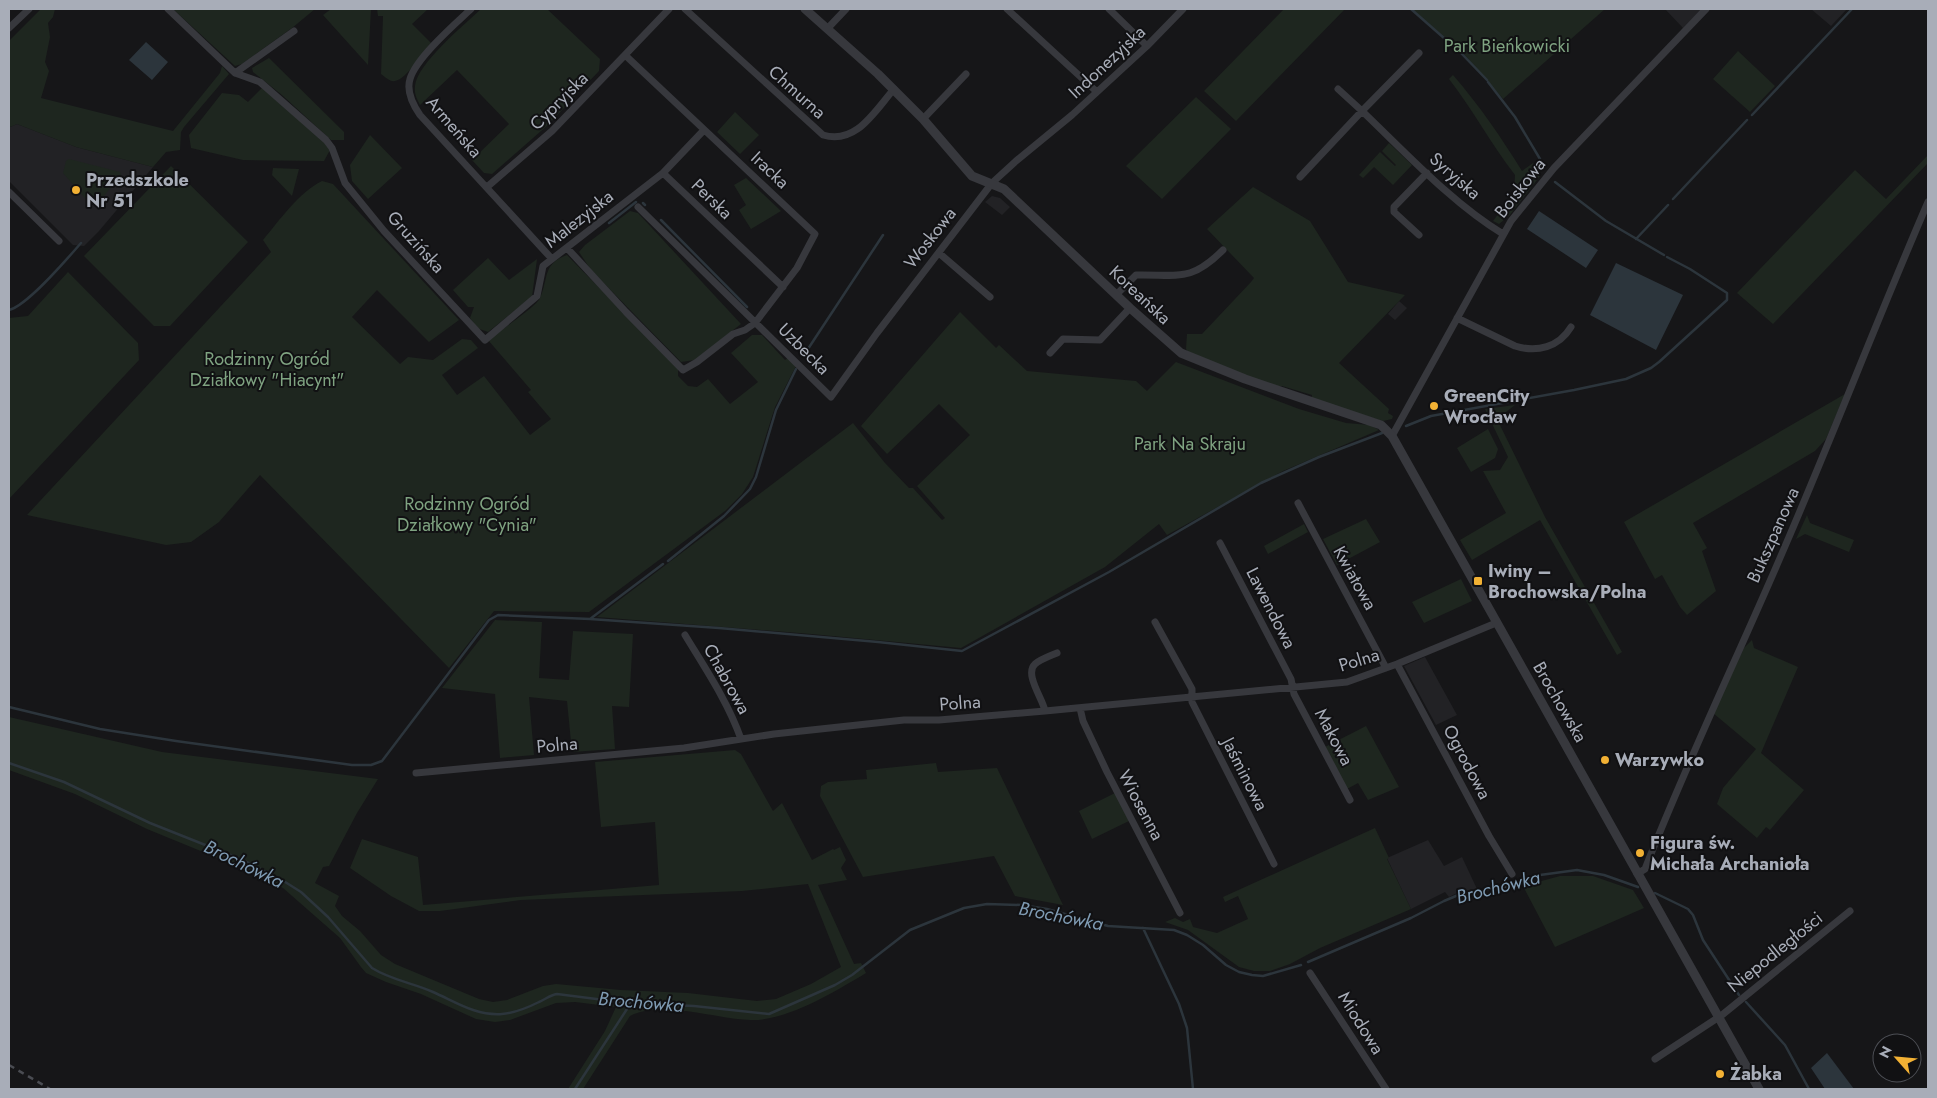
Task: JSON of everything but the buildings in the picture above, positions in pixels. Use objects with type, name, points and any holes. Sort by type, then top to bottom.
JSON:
[{"type":"street","points":[[9,28],[28,9]]},
{"type":"street","points":[[168,9],[236,73],[294,31]]},
{"type":"street","name":"Armeńska","points":[[471,9],[432,46],[417,66],[410,79],[409,93],[420,115],[552,259]]},
{"type":"street","name":"Cypryjska","points":[[487,187],[552,132],[669,9]]},
{"type":"street","name":"Chmurna","points":[[685,9],[823,135],[833,138],[844,137],[856,131],[894,90]]},
{"type":"street","name":"Koreańska","points":[[805,9],[894,90],[923,119],[967,171],[1004,189],[1130,308],[1181,353],[1245,379],[1381,425]]},
{"type":"street","points":[[828,28],[846,9]]},
{"type":"street","points":[[1006,9],[1097,92]]},
{"type":"street","points":[[1109,9],[1147,46]]},
{"type":"street","name":"Indonezyjska","points":[[1072,115],[1147,46],[1183,9]]},
{"type":"street","name":"Boiskowa","points":[[1392,436],[1503,234],[1554,168],[1706,9]]},
{"type":"street","points":[[1300,177],[1419,53]]},
{"type":"street","name":"Iracka","points":[[625,55],[815,234],[797,268],[755,322]]},
{"type":"street","name":"Gruzińska","points":[[236,73],[260,82],[326,140],[336,158],[345,183],[384,231],[468,324],[485,340]]},
{"type":"street","points":[[923,119],[966,74]]},
{"type":"street","name":"Syryjska","points":[[1338,89],[1427,173],[1503,234]]},
{"type":"street","name":"Woskowa","points":[[831,397],[877,333],[992,183],[1072,115]]},
{"type":"street","points":[[663,172],[704,130]]},
{"type":"street","name":"Malezyjska","points":[[485,340],[537,296],[544,266],[663,172]]},
{"type":"street","name":"Perska","points":[[663,172],[783,287]]},
{"type":"street","points":[[1419,235],[1394,212],[1394,207],[1427,173]]},
{"type":"street","points":[[9,192],[60,241]]},
{"type":"street","name":"Bukszpanowa","points":[[1637,874],[1645,869],[1685,771],[1787,543],[1928,202]]},
{"type":"street","name":"Uzbecka","points":[[638,207],[831,397]]},
{"type":"street","points":[[567,248],[683,370],[697,362],[733,334],[745,330],[755,322]]},
{"type":"street","points":[[1116,295],[1136,275],[1181,275],[1191,273],[1210,263],[1223,250]]},
{"type":"street","points":[[939,253],[990,297]]},
{"type":"street","points":[[1050,353],[1063,339],[1100,340],[1130,308]]},
{"type":"street","points":[[1456,321],[1526,349],[1538,349],[1552,345],[1571,328]]},
{"type":"street","name":"Brochowska","points":[[1381,425],[1392,436],[1759,1089]]},
{"type":"street","name":"Kwiatowa","points":[[1298,503],[1386,668]]},
{"type":"street","name":"Lawendowa","points":[[1220,544],[1291,679],[1293,687]]},
{"type":"street","name":"Jaśminowa","points":[[1155,622],[1192,689],[1192,702],[1274,864]]},
{"type":"street","name":"Polna","points":[[416,773],[684,748],[741,739],[904,720],[939,720],[1045,712],[1347,682],[1397,664],[1496,623]]},
{"type":"street","name":"Chabrowa","points":[[685,635],[715,684],[741,739]]},
{"type":"street","points":[[1045,712],[1044,705],[1030,675],[1031,669],[1035,664],[1056,653]]},
{"type":"street","name":"Ogrodowa","points":[[1397,664],[1489,836],[1512,874]]},
{"type":"street","name":"Makowa","points":[[1293,687],[1294,694],[1350,800]]},
{"type":"street","name":"Wiosenna","points":[[1080,708],[1083,721],[1107,772],[1180,913]]},
{"type":"street","name":"Niepodległości","points":[[1655,1059],[1718,1017],[1850,911]]},
{"type":"street","name":"Miodowa","points":[[1310,973],[1386,1089]]},
{"type":"shaded area","points":[[1665,9],[1702,9],[1683,28]]},
{"type":"shaded area","points":[[1811,9],[1847,9],[1831,26]]},
{"type":"shaded area","points":[[146,42],[168,62],[152,80],[129,60]]},
{"type":"shaded area","name":"Przedszkole Nr 51","points":[[17,124],[76,147],[153,167],[84,246],[73,245],[9,181],[9,132],[10,127]]},
{"type":"shaded area","points":[[992,196],[1000,198],[1010,207],[1002,215],[985,202]]},
{"type":"shaded area","points":[[1539,211],[1598,250],[1586,268],[1527,229]]},
{"type":"shaded area","points":[[1616,263],[1683,295],[1656,350],[1590,315]]},
{"type":"shaded area","points":[[1399,301],[1407,308],[1395,320],[1388,314]]},
{"type":"shaded area","points":[[1425,657],[1457,715],[1436,725],[1404,666]]},
{"type":"shaded area","points":[[1428,840],[1444,866],[1462,857],[1477,889],[1457,893],[1449,897],[1445,892],[1411,909],[1387,858]]},
{"type":"shaded area","points":[[1827,1053],[1854,1089],[1825,1089],[1811,1068]]},
{"type":"green space","points":[[41,9],[55,9],[53,17],[48,23],[50,37],[45,62],[49,71],[41,98],[173,131],[220,73],[222,66],[229,74],[184,127],[181,132],[180,150],[166,152],[153,167],[76,147],[17,124],[10,127],[9,132],[9,41]]},
{"type":"green space","points":[[173,9],[315,9],[242,64],[235,66]]},
{"type":"green space","points":[[331,9],[371,9],[368,65],[323,15]]},
{"type":"green space","points":[[377,9],[428,9],[412,24],[431,43],[410,70],[395,81],[389,80],[381,74],[383,16],[378,16]]},
{"type":"green space","points":[[481,9],[547,9],[600,59],[599,71],[549,124],[492,174],[484,173],[472,160],[509,124],[457,70],[420,105],[415,92],[418,77],[432,56]]},
{"type":"green space","points":[[1284,9],[1345,9],[1236,121],[1204,91]]},
{"type":"green space","name":"Park Bieńkowicki","points":[[1412,9],[1605,9],[1503,99],[1462,52]]},
{"type":"green space","points":[[1738,51],[1775,86],[1750,112],[1713,79]]},
{"type":"green space","points":[[269,58],[344,132],[344,140],[331,140],[282,95],[253,72],[252,68]]},
{"type":"green space","points":[[1453,75],[1489,121],[1522,171],[1533,163],[1540,176],[1509,216],[1499,224],[1493,221],[1514,193],[1515,175],[1449,79]]},
{"type":"green space","points":[[262,88],[323,141],[330,150],[324,161],[243,160],[191,148],[189,135],[222,93],[239,95],[248,102]]},
{"type":"green space","points":[[1196,97],[1231,129],[1162,199],[1126,166]]},
{"type":"green space","points":[[735,112],[759,135],[740,154],[717,132]]},
{"type":"green space","points":[[370,135],[402,168],[368,199],[352,181],[350,165]]},
{"type":"green space","points":[[1389,143],[1412,165],[1393,185],[1374,167],[1363,178],[1359,175],[1380,152],[1396,165],[1382,151]]},
{"type":"green space","points":[[1928,155],[1928,163],[1773,324],[1737,293],[1855,170],[1886,199]]},
{"type":"green space","points":[[69,159],[120,172],[121,175],[98,203],[91,205],[63,173],[66,161]]},
{"type":"green space","name":"Rodzinny Ogród Działkowy \"Hiacynt\"","points":[[171,166],[248,242],[170,326],[154,326],[84,256]]},
{"type":"green space","points":[[273,168],[299,169],[292,196],[272,175]]},
{"type":"green space","points":[[746,178],[781,211],[751,229],[739,210],[746,205],[734,185]]},
{"type":"green space","name":"Rodzinny Ogród Działkowy \"Cynia\"","points":[[322,181],[333,184],[459,320],[429,342],[377,290],[352,317],[400,364],[408,357],[433,360],[462,339],[471,340],[478,348],[442,375],[457,395],[484,376],[530,435],[551,419],[528,392],[531,390],[488,340],[537,302],[543,291],[550,267],[567,255],[678,368],[678,376],[688,386],[697,387],[708,379],[730,404],[758,382],[731,353],[752,335],[762,335],[785,360],[789,357],[797,364],[775,407],[753,477],[742,494],[725,511],[589,612],[494,611],[449,668],[260,475],[219,522],[191,542],[166,545],[27,515],[271,252],[263,240],[297,199]]},
{"type":"green space","points":[[1253,187],[1310,221],[1348,282],[1405,295],[1339,363],[1389,409],[1388,413],[1393,416],[1392,419],[1383,421],[1312,400],[1312,395],[1282,386],[1272,386],[1189,354],[1186,349],[1187,334],[1202,334],[1254,278],[1207,229]]},
{"type":"green space","points":[[630,211],[638,213],[741,324],[695,360],[681,362],[591,270],[579,252],[585,245]]},
{"type":"green space","points":[[488,258],[509,280],[537,259],[532,297],[488,332],[477,328],[470,318],[474,307],[468,307],[453,290]]},
{"type":"green space","name":"Rodzinny Ogród Działkowy \"Hiacynt\"","points":[[68,272],[138,343],[139,360],[9,499],[9,318],[28,316]]},
{"type":"green space","name":"Park Na Skraju","points":[[960,312],[996,348],[999,345],[1027,371],[1136,381],[1147,391],[1176,362],[1299,409],[1346,423],[1370,425],[1379,430],[1283,471],[1167,535],[1159,524],[1105,567],[961,648],[597,617],[853,423],[885,463],[909,488],[913,488],[942,520],[945,518],[917,486],[970,435],[939,404],[887,454],[861,426]]},
{"type":"green space","points":[[1845,394],[1826,439],[1815,451],[1693,523],[1707,548],[1702,551],[1716,591],[1687,615],[1680,607],[1662,575],[1655,579],[1624,522]]},
{"type":"green space","points":[[1515,405],[1497,419],[1545,517],[1622,652],[1617,655],[1540,520],[1472,560],[1460,540],[1506,513],[1483,471],[1500,470],[1508,457],[1485,409]]},
{"type":"green space","points":[[1488,429],[1498,449],[1495,458],[1471,472],[1457,448]]},
{"type":"green space","points":[[1807,515],[1810,523],[1854,540],[1849,552],[1805,534],[1796,539]]},
{"type":"green space","points":[[1366,519],[1380,542],[1337,565],[1323,539]]},
{"type":"green space","points":[[1304,524],[1308,532],[1268,554],[1264,546]]},
{"type":"green space","points":[[1461,579],[1472,601],[1424,623],[1412,602]]},
{"type":"green space","points":[[495,620],[542,622],[539,678],[569,680],[573,631],[633,634],[629,707],[612,706],[615,749],[572,752],[567,701],[529,697],[534,755],[500,758],[495,694],[442,688]]},
{"type":"green space","points":[[1752,640],[1754,648],[1798,667],[1761,753],[1804,790],[1770,830],[1766,827],[1757,838],[1717,804],[1723,788],[1756,749],[1713,713],[1744,648]]},
{"type":"green space","points":[[9,717],[162,752],[378,779],[357,813],[329,866],[323,867],[315,883],[339,896],[335,906],[342,916],[360,931],[381,955],[395,964],[479,999],[493,1002],[507,1000],[543,986],[556,984],[621,990],[688,993],[757,1001],[776,999],[811,984],[841,967],[808,884],[742,891],[521,900],[440,911],[419,911],[391,896],[350,868],[362,839],[418,857],[423,905],[659,885],[655,822],[601,827],[595,762],[735,750],[741,754],[773,811],[782,803],[812,860],[840,847],[846,860],[841,868],[847,880],[818,885],[854,964],[861,963],[866,973],[811,1004],[780,1016],[765,1019],[737,1019],[673,1010],[657,1010],[630,1016],[583,1089],[568,1089],[605,1031],[616,1007],[575,1002],[556,1003],[510,1020],[495,1022],[476,1019],[421,994],[366,973],[340,938],[283,888],[247,870],[147,829],[75,794],[9,770]]},
{"type":"green space","points":[[1366,726],[1399,787],[1368,800],[1358,783],[1347,789],[1325,747]]},
{"type":"green space","points":[[936,763],[938,772],[997,768],[1063,905],[1015,896],[994,856],[863,877],[820,796],[821,786],[828,782],[867,779],[866,770]]},
{"type":"green space","points":[[1115,793],[1129,821],[1092,839],[1079,811]]},
{"type":"green space","points":[[1375,828],[1389,858],[1387,859],[1411,909],[1320,948],[1290,964],[1270,971],[1254,971],[1239,967],[1188,930],[1165,922],[1175,918],[1183,922],[1190,919],[1193,927],[1217,933],[1248,919],[1238,896],[1225,902],[1223,897]]},
{"type":"green space","points":[[1560,876],[1593,876],[1633,890],[1644,908],[1555,947],[1523,886]]},
{"type":"waterway","points":[[1411,9],[1461,53],[1487,80]]},
{"type":"waterway","points":[[1752,115],[1852,9]]},
{"type":"waterway","points":[[1488,82],[1515,117],[1540,159]]},
{"type":"waterway","points":[[1673,199],[1747,120]]},
{"type":"waterway","points":[[1555,182],[1606,221],[1664,255]]},
{"type":"waterway","points":[[609,223],[636,202]]},
{"type":"waterway","points":[[1636,239],[1668,205]]},
{"type":"waterway","points":[[661,220],[747,307]]},
{"type":"waterway","points":[[804,355],[883,235]]},
{"type":"waterway","points":[[9,310],[17,307],[36,291],[81,243]]},
{"type":"waterway","points":[[1406,426],[1431,416],[1626,379],[1651,368],[1727,300],[1727,293],[1690,269],[1667,257]]},
{"type":"waterway","points":[[668,561],[724,516],[750,489],[756,477],[776,410],[796,369]]},
{"type":"waterway","points":[[9,707],[100,729],[352,765],[371,765],[382,761],[489,620],[498,615],[719,628],[962,651],[1109,572],[1261,483],[1319,457],[1382,433]]},
{"type":"waterway","points":[[590,619],[663,564]]},
{"type":"waterway","name":"Brochówka","points":[[9,763],[64,782],[150,823],[243,860],[282,880],[301,892],[328,917],[372,968],[387,976],[425,989],[483,1013],[502,1014],[512,1012],[557,994],[628,1003],[694,1006],[769,1014],[835,985],[852,975],[910,930],[964,908],[987,904],[1022,905],[1047,909],[1108,926],[1174,930],[1187,935],[1203,945],[1226,965],[1239,972],[1252,975],[1263,976],[1301,965]]},
{"type":"waterway","name":"Brochówka","points":[[1308,962],[1411,918],[1463,893],[1512,886],[1540,875],[1577,870],[1604,875],[1638,887]]},
{"type":"waterway","name":"Brochówka","points":[[1655,893],[1688,909],[1693,915],[1703,940],[1739,995]]},
{"type":"waterway","points":[[1143,928],[1179,1004],[1187,1028],[1193,1089]]},
{"type":"waterway","name":"Brochówka","points":[[1746,1002],[1785,1045],[1809,1089]]},
{"type":"waterway","points":[[575,1089],[627,1009],[628,1004]]},
{"type":"railway","points":[[9,1065],[50,1089]]},
{"type":"place","name":"Przedszkole Nr 51","points":[[76,190]]},
{"type":"place","name":"GreenCity Wrocław","points":[[1434,406]]},
{"type":"place","name":"Iwiny – Brochowska/Polna","points":[[1478,581]]},
{"type":"place","name":"Warzywko","points":[[1605,760]]},
{"type":"place","name":"Figura św. Michała Archanioła","points":[[1640,853]]},
{"type":"place","name":"Żabka","points":[[1720,1074]]}]
